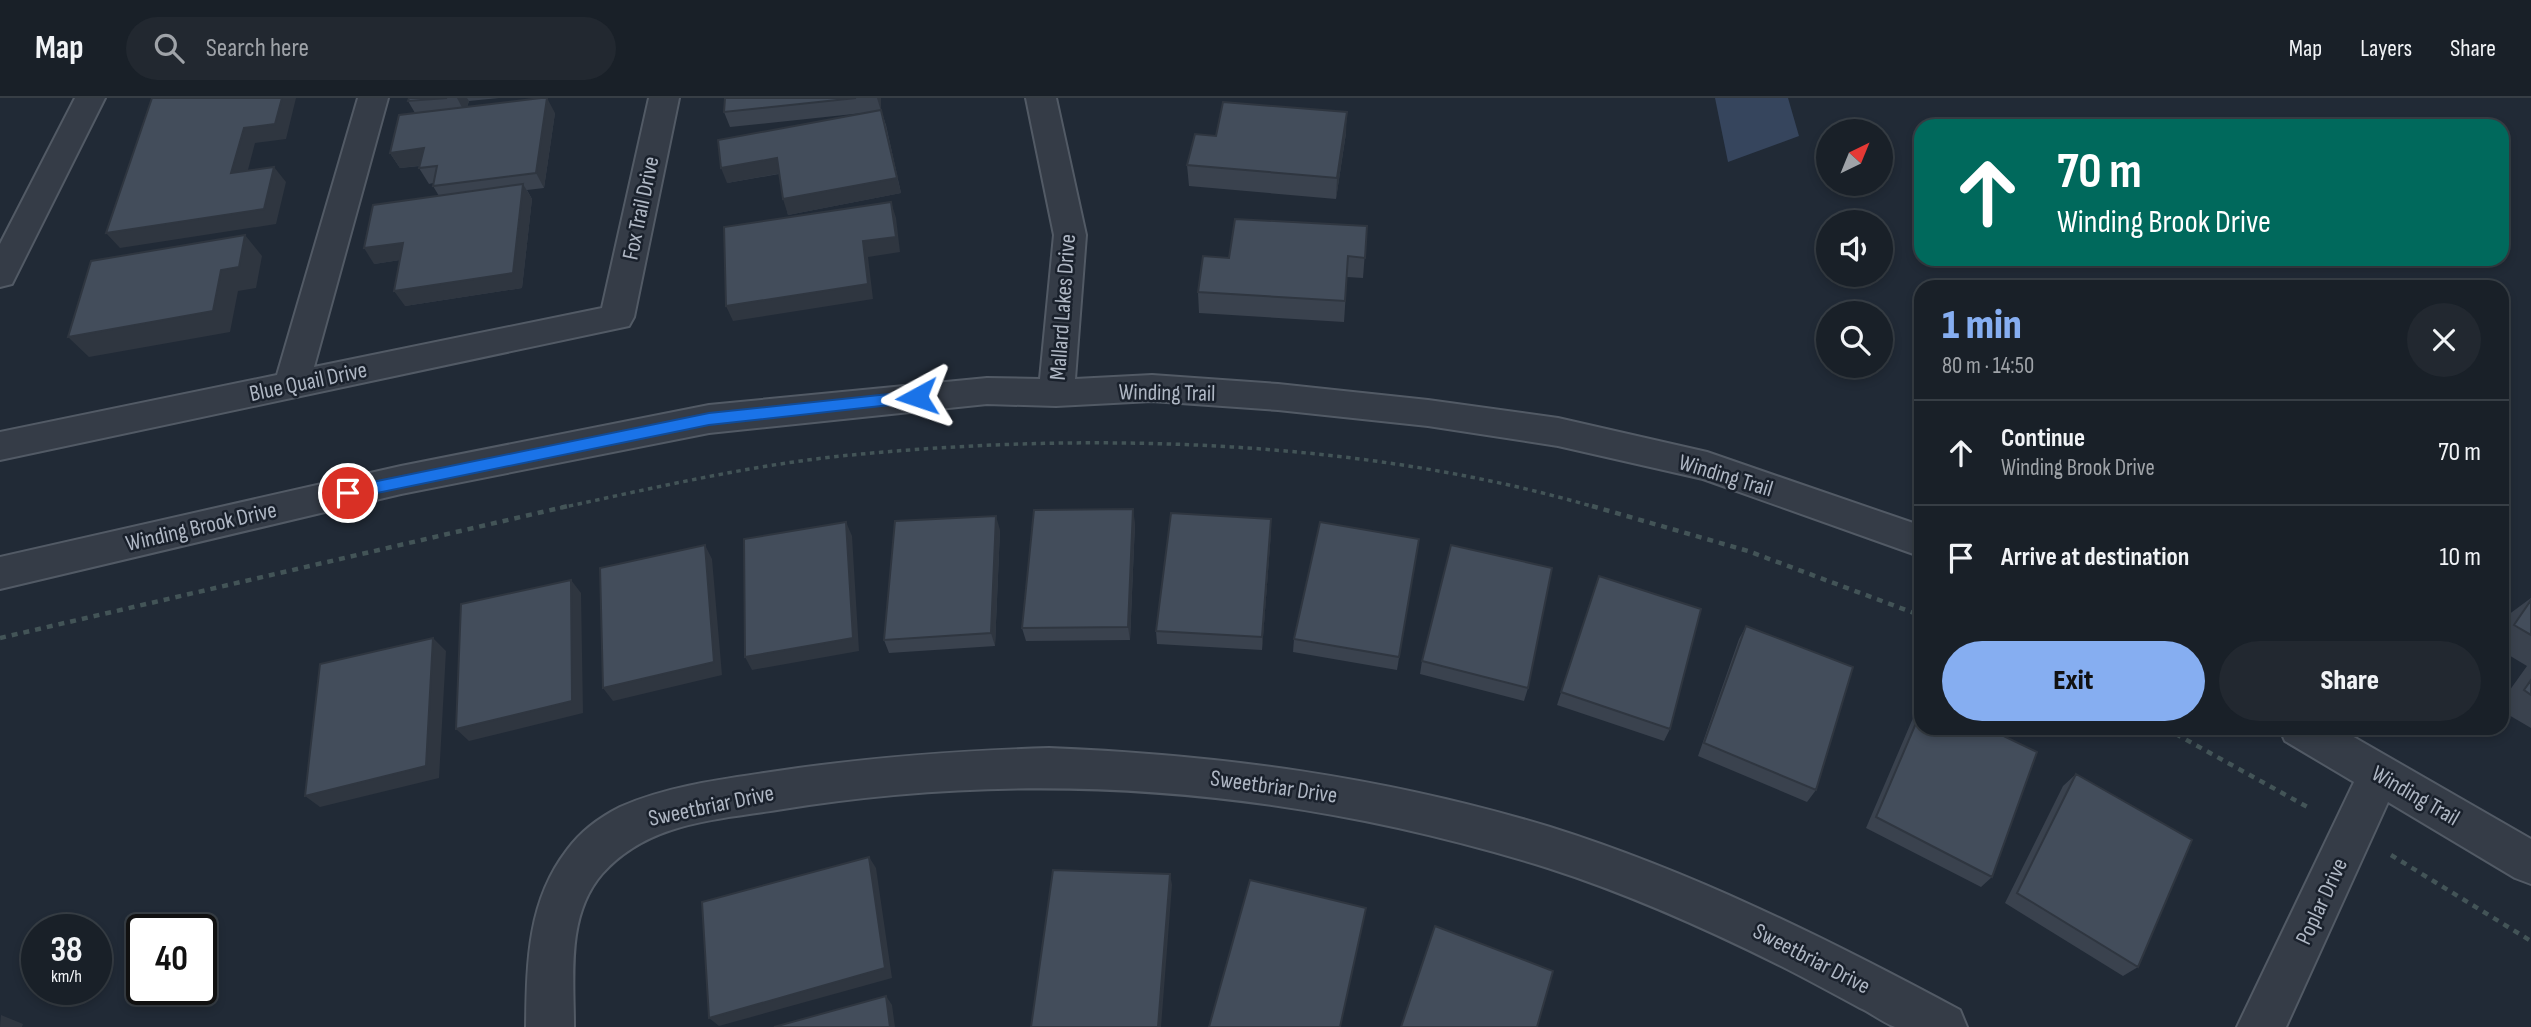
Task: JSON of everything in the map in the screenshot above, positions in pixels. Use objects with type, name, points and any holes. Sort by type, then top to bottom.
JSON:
[{"type":"street","points":[[0,276],[90,98]]},
{"type":"street","points":[[292,385],[373,98]]},
{"type":"street","name":"Fox Trail Drive","points":[[617,317],[664,98]]},
{"type":"street","name":"Mallard Lakes Drive","points":[[1041,98],[1070,235],[1056,393]]},
{"type":"street","name":"Blue Quail Drive","points":[[0,446],[617,317]]},
{"type":"street","name":"Winding Trail","points":[[401,480],[709,419],[988,391],[1056,393],[1152,388],[1278,397],[1428,413],[1558,432],[1707,466],[1914,538]]},
{"type":"street","name":"Winding Brook Drive","points":[[0,573],[401,480]]},
{"type":"street","name":"Winding Trail","points":[[2312,735],[2531,863]]},
{"type":"street","name":"Sweetbriar Drive","points":[[550,1027],[554,922],[560,903],[581,866],[605,840],[650,816],[767,791],[867,777],[965,770],[1063,768],[1161,772],[1257,782],[1354,798],[1452,820],[1550,848],[1650,884],[1752,927],[1856,978],[1943,1027]]},
{"type":"street","name":"Poplar Drive","points":[[2261,1027],[2380,774]]},
{"type":"path","points":[[0,638],[488,523],[674,483],[840,456],[1021,444],[1220,446],[1406,465],[1512,485],[1538,490],[1748,551],[1914,613]]},
{"type":"water","points":[[1715,98],[1788,98],[1799,136],[1728,162]]},
{"type":"building","points":[[152,98],[282,98],[275,124],[244,128],[231,173],[274,167],[264,209],[106,233]]},
{"type":"building","points":[[409,98],[447,98],[408,101]]},
{"type":"building","points":[[547,98],[536,173],[433,186],[437,166],[419,168],[424,148],[390,153],[399,115]]},
{"type":"building","points":[[725,98],[856,98],[724,112]]},
{"type":"building","points":[[1223,102],[1347,112],[1337,178],[1187,165],[1195,134],[1216,136]]},
{"type":"building","points":[[881,110],[897,178],[783,199],[777,158],[721,168],[718,140]]},
{"type":"building","points":[[523,184],[513,273],[394,291],[403,243],[364,248],[373,205]]},
{"type":"building","points":[[891,202],[896,237],[863,241],[868,284],[726,306],[724,227]]},
{"type":"building","points":[[1235,219],[1367,226],[1365,258],[1348,256],[1345,301],[1198,292],[1203,256],[1229,258]]},
{"type":"building","points":[[245,235],[239,267],[221,270],[213,311],[68,337],[91,261]]},
{"type":"building","points":[[1133,509],[1128,627],[1022,628],[1034,510]]},
{"type":"building","points":[[1171,513],[1271,519],[1262,637],[1156,631]]},
{"type":"building","points":[[996,516],[991,633],[884,640],[895,521]]},
{"type":"building","points":[[846,522],[853,638],[745,657],[744,539]]},
{"type":"building","points":[[1320,522],[1419,539],[1399,657],[1294,639]]},
{"type":"building","points":[[705,545],[714,662],[603,688],[600,568]]},
{"type":"building","points":[[1451,545],[1552,568],[1528,688],[1422,661]]},
{"type":"building","points":[[1599,576],[1701,609],[1670,729],[1561,692]]},
{"type":"building","points":[[571,580],[572,701],[456,729],[461,604]]},
{"type":"building","points":[[2531,600],[2531,635],[2514,625]]},
{"type":"building","points":[[1746,626],[1853,667],[1816,790],[1704,743]]},
{"type":"building","points":[[433,638],[426,766],[305,796],[320,664]]},
{"type":"building","points":[[2531,680],[2531,695],[2524,690]]},
{"type":"building","points":[[1914,728],[1914,735],[2002,735],[2037,752],[1992,877],[1876,817]]},
{"type":"building","points":[[2076,774],[2192,840],[2138,967],[2017,893]]},
{"type":"building","points":[[869,857],[885,968],[709,1018],[702,902]]},
{"type":"building","points":[[1053,870],[1170,874],[1158,1027],[1031,1027]]},
{"type":"building","points":[[1250,880],[1366,908],[1340,1027],[1209,1027]]},
{"type":"building","points":[[1435,926],[1553,971],[1537,1027],[1401,1027]]},
{"type":"building","points":[[886,996],[890,1027],[774,1027]]},
{"type":"route","points":[[348,493],[709,419],[917,397]]}]
